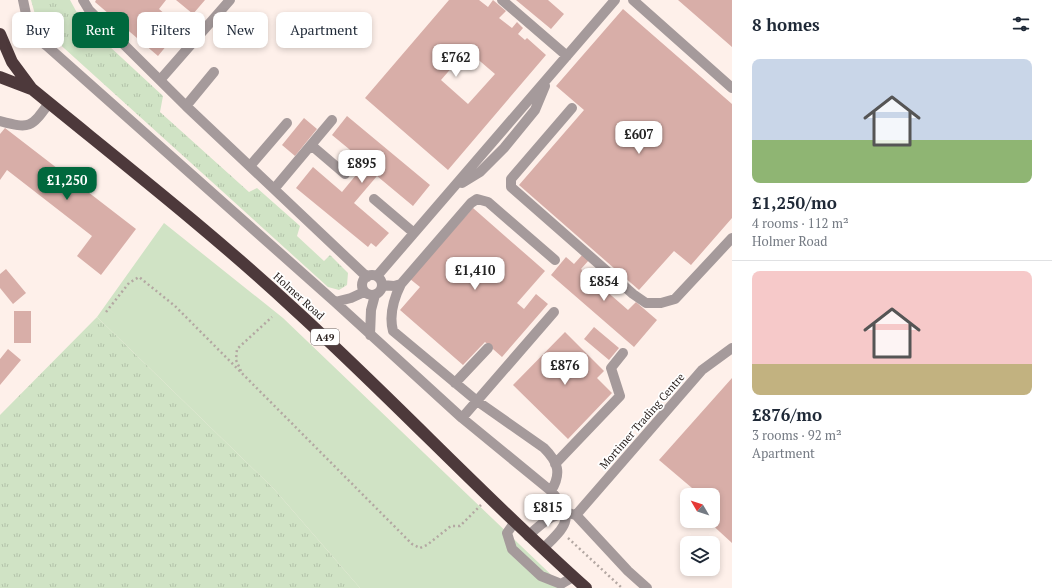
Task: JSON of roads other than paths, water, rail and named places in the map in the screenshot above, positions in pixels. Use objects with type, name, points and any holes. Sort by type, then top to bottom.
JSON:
[{"type":"highway","name":"Holmer Road","points":[[0,34],[12,62],[32,89],[253,271],[331,343],[514,523],[586,588]]},
{"type":"highway","name":"Holmer Road","points":[[0,76],[32,89]]},
{"type":"street","points":[[23,0],[30,33],[47,46],[335,302],[462,418],[551,491],[572,515],[647,588]]},
{"type":"street","points":[[83,0],[89,10],[186,106],[367,277],[394,286],[401,284]]},
{"type":"street","points":[[160,80],[230,0]]},
{"type":"street","points":[[502,0],[567,56]]},
{"type":"street","points":[[335,302],[351,298],[364,292],[375,295],[380,292],[380,281],[414,233],[615,0]]},
{"type":"street","points":[[633,0],[732,88]]},
{"type":"street","points":[[186,106],[214,72]]},
{"type":"street","points":[[0,121],[16,125],[30,126],[37,121],[49,104]]},
{"type":"street","points":[[572,108],[511,179],[511,187],[633,294],[646,303],[661,303],[675,299],[732,238]]},
{"type":"street","points":[[274,189],[332,120]]},
{"type":"street","points":[[250,166],[287,123]]},
{"type":"street","points":[[311,145],[344,174]]},
{"type":"street","points":[[374,199],[414,233]]},
{"type":"street","points":[[551,491],[558,481],[558,474],[556,464],[551,455],[544,448],[455,384],[393,331],[392,324],[393,306],[401,284],[471,203],[477,199],[488,202],[555,260]]},
{"type":"street","points":[[364,292],[362,284],[367,277]]},
{"type":"street","points":[[370,335],[371,310],[375,295]]},
{"type":"street","points":[[462,418],[554,312]]},
{"type":"street","points":[[455,384],[488,348]]},
{"type":"street","name":"Mortimer Trading Centre","points":[[572,515],[702,370],[732,348]]},
{"type":"street","points":[[556,464],[620,396],[611,368],[623,353]]},
{"type":"street","points":[[543,549],[560,532],[572,515]]},
{"type":"street","points":[[528,536],[550,518],[572,515]]},
{"type":"street","points":[[514,523],[507,533],[512,549],[541,576],[561,584],[573,577]]}]
